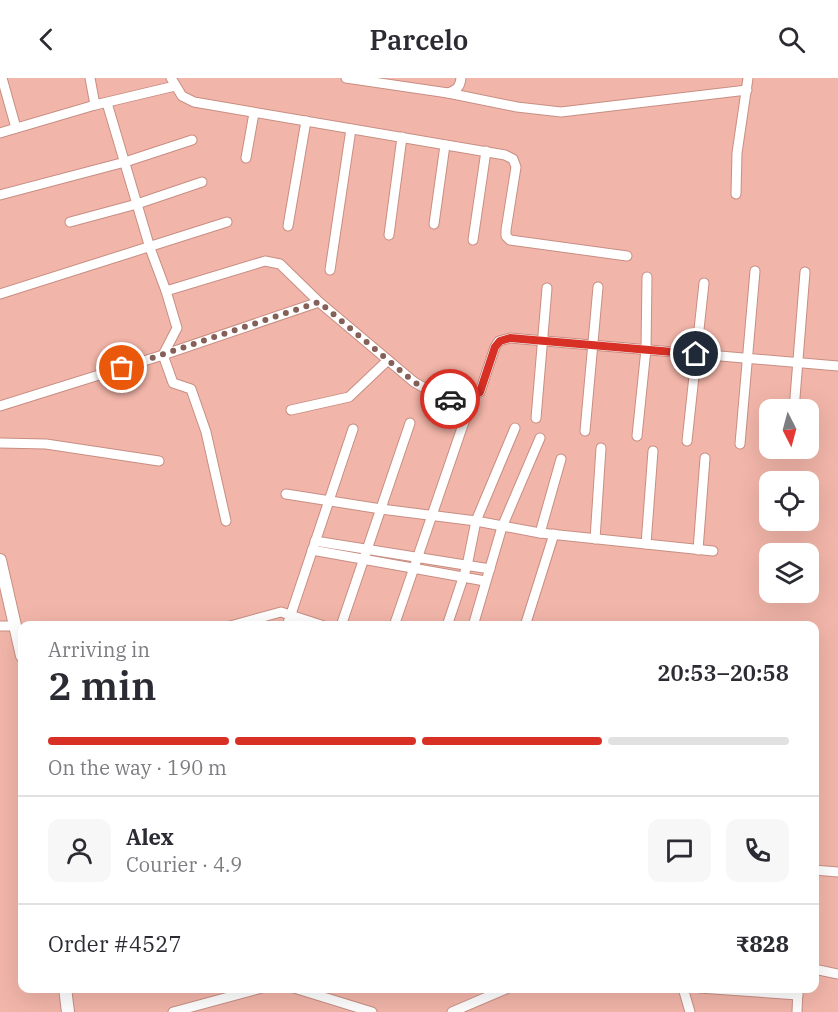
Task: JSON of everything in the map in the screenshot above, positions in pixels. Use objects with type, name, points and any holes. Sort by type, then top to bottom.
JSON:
[{"type":"street","points":[[2,78],[16,128]]},
{"type":"street","points":[[90,78],[95,105]]},
{"type":"street","points":[[346,78],[448,93],[517,107],[561,112],[747,90]]},
{"type":"street","points":[[448,93],[455,91],[460,85],[461,78]]},
{"type":"street","points":[[736,194],[737,153],[748,78]]},
{"type":"street","points":[[0,134],[173,82],[182,96],[194,102],[505,154],[513,159],[516,167],[506,230],[506,236],[510,240],[627,256]]},
{"type":"street","points":[[107,102],[150,248],[177,328],[163,355],[173,383],[191,389],[206,432],[226,521]]},
{"type":"street","points":[[246,158],[254,113]]},
{"type":"street","points":[[288,226],[306,121]]},
{"type":"street","points":[[330,270],[351,129]]},
{"type":"street","points":[[389,235],[402,137]]},
{"type":"street","points":[[0,195],[125,162],[192,140]]},
{"type":"street","points":[[434,224],[445,145]]},
{"type":"street","points":[[473,240],[486,151]]},
{"type":"street","points":[[70,222],[137,204],[202,182]]},
{"type":"street","points":[[0,294],[227,222]]},
{"type":"street","points":[[166,291],[265,261],[280,264],[319,302],[414,382],[437,395],[453,400],[467,398],[480,392],[495,347],[500,341],[510,338],[838,366]]},
{"type":"street","points":[[740,444],[755,271]]},
{"type":"street","points":[[795,399],[805,272]]},
{"type":"street","points":[[637,436],[646,350],[647,278]]},
{"type":"street","points":[[687,441],[704,282]]},
{"type":"street","points":[[585,431],[598,287]]},
{"type":"street","points":[[536,418],[547,288]]},
{"type":"street","points":[[0,406],[163,355],[319,302]]},
{"type":"street","points":[[291,410],[350,397],[388,360]]},
{"type":"street","points":[[396,621],[430,515],[465,419]]},
{"type":"street","points":[[342,621],[410,423]]},
{"type":"street","points":[[449,621],[467,566],[476,521],[514,428]]},
{"type":"street","points":[[288,621],[353,429]]},
{"type":"street","points":[[474,621],[502,527],[540,438]]},
{"type":"street","points":[[0,444],[46,444],[159,461]]},
{"type":"street","points":[[595,538],[601,448]]},
{"type":"street","points":[[646,544],[653,451]]},
{"type":"street","points":[[698,550],[705,458]]},
{"type":"street","points":[[540,533],[561,459]]},
{"type":"street","points":[[286,494],[476,521],[540,533],[713,551]]},
{"type":"street","points":[[527,621],[554,534]]},
{"type":"street","points":[[314,545],[365,554],[417,558],[490,569]]},
{"type":"street","points":[[365,554],[414,568],[485,581]]},
{"type":"street","points":[[0,560],[18,639]]},
{"type":"street","points":[[246,621],[272,613],[291,614],[310,621]]},
{"type":"street","points":[[0,626],[15,626]]},
{"type":"street","points":[[819,870],[838,872]]},
{"type":"street","points":[[819,970],[838,974]]},
{"type":"street","points":[[66,993],[68,1012]]},
{"type":"street","points":[[173,1012],[243,993]]},
{"type":"street","points":[[310,993],[372,1012]]},
{"type":"street","points":[[452,1012],[496,993]]},
{"type":"street","points":[[684,993],[690,1012]]},
{"type":"street","points":[[797,1012],[798,993]]},
{"type":"way so far","points":[[122,368],[319,302],[414,382],[437,395],[450,399]]},
{"type":"route","points":[[450,399],[467,398],[480,392],[495,347],[500,341],[510,338],[696,354]]}]
